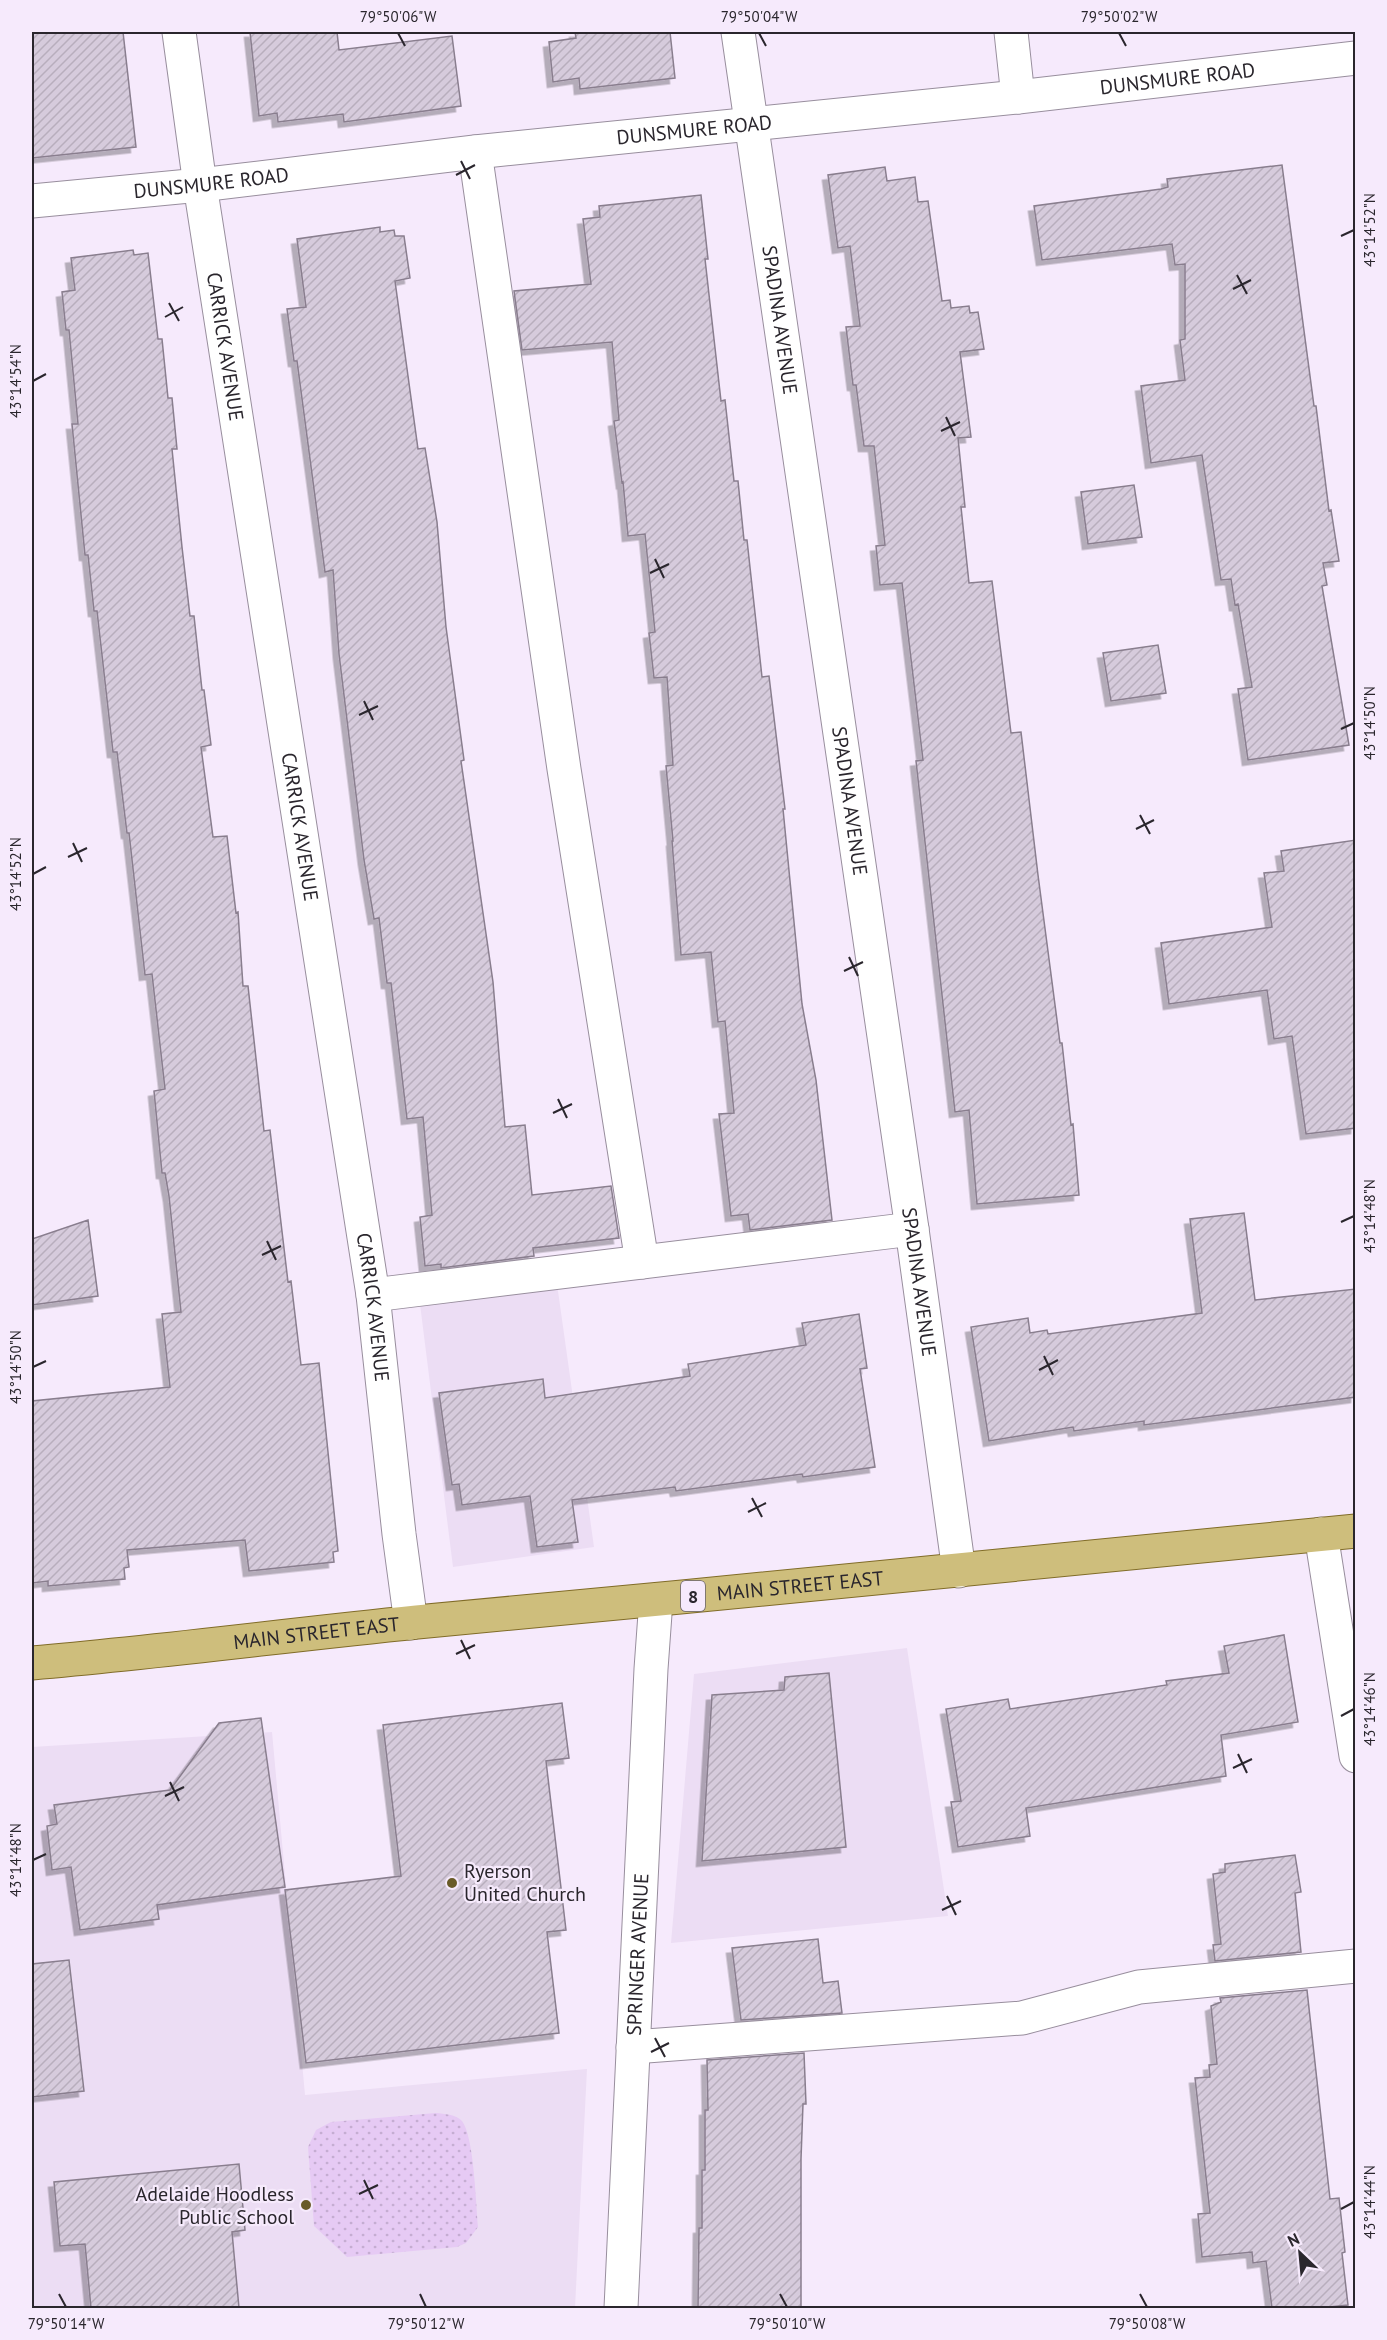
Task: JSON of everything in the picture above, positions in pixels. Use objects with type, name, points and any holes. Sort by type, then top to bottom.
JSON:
[{"type":"main road","name":"MAIN STREET EAST","points":[[32,1663],[150,1653],[411,1623],[1356,1531]]},
{"type":"street","name":"CARRICK AVENUE","points":[[179,32],[200,185],[373,1295],[411,1623]]},
{"type":"street","name":"SPADINA AVENUE","points":[[738,32],[912,1229],[959,1571]]},
{"type":"street","points":[[1011,32],[1018,97]]},
{"type":"street","points":[[1353,32],[1356,50]]},
{"type":"street","name":"DUNSMURE ROAD","points":[[32,201],[200,185],[475,152],[1018,97],[1356,58]]},
{"type":"street","points":[[475,152],[564,769],[642,1262]]},
{"type":"street","points":[[373,1295],[912,1229]]},
{"type":"street","points":[[1321,1534],[1356,1756]]},
{"type":"street","name":"SPRINGER AVENUE","points":[[621,2308],[656,1600]]},
{"type":"street","points":[[633,2047],[1022,2018],[1139,1987],[1356,1966]]},
{"type":"shaded area","points":[[557,1284],[594,1547],[453,1567],[420,1304]]},
{"type":"shaded area","points":[[907,1648],[948,1916],[671,1943],[694,1674]]},
{"type":"shaded area","points":[[272,1732],[305,2095],[587,2069],[575,2308],[32,2308],[32,1747]]},
{"type":"shaded area","points":[[436,2113],[457,2117],[466,2129],[472,2155],[478,2227],[466,2243],[457,2247],[347,2257],[314,2226],[308,2147],[316,2130],[331,2122]]},
{"type":"building","points":[[32,32],[123,32],[136,147],[32,158]]},
{"type":"building","points":[[250,32],[337,32],[339,50],[452,36],[461,106],[344,122],[343,114],[278,122],[277,113],[259,116]]},
{"type":"building","points":[[575,32],[670,32],[675,78],[580,89],[579,78],[553,82],[549,42],[576,38]]},
{"type":"building","points":[[1282,165],[1329,511],[1331,510],[1339,561],[1323,563],[1327,585],[1322,586],[1349,745],[1248,760],[1238,689],[1252,687],[1238,604],[1235,605],[1231,579],[1221,580],[1202,455],[1151,463],[1141,386],[1185,380],[1180,340],[1185,339],[1185,264],[1175,265],[1172,244],[1042,260],[1034,206],[1161,189],[1168,187],[1167,179]]},
{"type":"building","points":[[885,167],[887,181],[915,177],[918,202],[928,201],[942,301],[950,300],[951,308],[969,306],[970,313],[978,312],[984,349],[960,352],[971,437],[958,438],[965,507],[961,507],[969,583],[992,581],[1011,733],[1021,732],[1071,1125],[1073,1124],[1079,1195],[977,1204],[969,1110],[955,1112],[916,761],[923,760],[902,583],[880,585],[876,546],[885,545],[874,446],[864,446],[846,327],[860,326],[850,246],[838,248],[828,175]]},
{"type":"building","points":[[701,195],[708,259],[705,259],[721,401],[725,400],[734,481],[738,481],[744,540],[747,540],[762,677],[769,676],[785,809],[783,809],[802,1004],[816,1080],[832,1220],[750,1230],[748,1214],[731,1216],[719,1114],[734,1113],[725,1021],[718,1022],[711,952],[681,955],[666,766],[673,765],[667,677],[654,678],[649,633],[655,632],[645,534],[628,536],[614,421],[619,420],[612,342],[522,350],[514,291],[591,284],[583,219],[600,217],[599,206]]},
{"type":"building","points":[[380,227],[380,232],[394,230],[395,236],[404,236],[410,278],[395,281],[418,449],[425,448],[437,522],[446,627],[464,760],[461,761],[493,982],[505,1127],[525,1125],[532,1195],[611,1186],[619,1238],[533,1248],[534,1256],[441,1268],[441,1264],[425,1266],[420,1217],[432,1215],[423,1117],[407,1119],[391,983],[387,983],[379,918],[374,919],[364,860],[339,654],[333,570],[325,572],[297,361],[294,361],[287,309],[306,307],[297,239]]},
{"type":"building","points":[[133,250],[134,255],[148,253],[158,339],[162,339],[168,398],[172,398],[177,449],[172,449],[182,547],[190,616],[194,616],[211,745],[201,747],[213,837],[227,836],[236,913],[238,912],[243,986],[248,986],[264,1131],[270,1130],[288,1282],[291,1281],[301,1365],[319,1363],[338,1551],[333,1552],[334,1562],[249,1571],[245,1540],[127,1550],[129,1567],[124,1568],[125,1579],[48,1586],[48,1581],[32,1583],[32,1401],[170,1387],[162,1314],[181,1312],[169,1196],[165,1173],[162,1173],[154,1091],[165,1089],[152,974],[145,975],[129,833],[127,833],[117,752],[113,752],[97,611],[94,611],[88,555],[85,555],[72,424],[78,424],[69,330],[66,330],[62,292],[75,290],[71,258]]},
{"type":"building","points":[[1134,485],[1142,537],[1088,544],[1081,492]]},
{"type":"building","points":[[1158,645],[1166,693],[1111,701],[1103,653]]},
{"type":"building","points":[[1356,840],[1356,1128],[1306,1134],[1292,1036],[1274,1039],[1267,990],[1169,1004],[1161,943],[1272,927],[1264,873],[1284,871],[1281,851]]},
{"type":"building","points":[[1244,1213],[1255,1300],[1356,1289],[1356,1397],[1144,1425],[1144,1421],[1074,1431],[1073,1427],[989,1441],[971,1327],[1028,1318],[1030,1333],[1047,1330],[1048,1334],[1202,1313],[1190,1219]]},
{"type":"building","points":[[88,1220],[98,1296],[32,1305],[32,1239]]},
{"type":"building","points":[[859,1314],[867,1368],[860,1369],[875,1467],[676,1491],[675,1487],[572,1500],[578,1542],[537,1547],[530,1496],[462,1505],[459,1484],[452,1485],[439,1393],[543,1379],[545,1398],[690,1376],[688,1364],[806,1345],[802,1323]]},
{"type":"building","points":[[1284,1635],[1298,1722],[1221,1735],[1226,1776],[1026,1808],[1030,1836],[958,1847],[951,1802],[961,1801],[946,1709],[1008,1699],[1010,1709],[1167,1685],[1166,1681],[1229,1673],[1224,1646]]},
{"type":"building","points":[[829,1673],[846,1847],[702,1861],[712,1695],[784,1690],[785,1677]]},
{"type":"building","name":"Ryerson United Church","points":[[562,1703],[569,1758],[546,1761],[566,1930],[547,1932],[559,2033],[306,2063],[285,1890],[401,1876],[383,1725]]},
{"type":"building","points":[[261,1718],[285,1887],[157,1905],[159,1919],[80,1930],[71,1867],[52,1870],[47,1826],[57,1824],[54,1805],[170,1790],[219,1723]]},
{"type":"building","points":[[1295,1855],[1301,1892],[1295,1893],[1301,1952],[1215,1961],[1213,1945],[1221,1944],[1213,1874],[1225,1872],[1225,1864]]},
{"type":"building","points":[[818,1939],[823,1983],[838,1981],[842,2013],[741,2020],[732,1948]]},
{"type":"building","points":[[69,1960],[84,2091],[32,2097],[32,1964]]},
{"type":"building","points":[[1307,1990],[1330,2199],[1339,2198],[1348,2305],[1320,2308],[1272,2308],[1266,2261],[1253,2263],[1252,2252],[1202,2257],[1198,2214],[1210,2213],[1195,2078],[1210,2077],[1209,2065],[1217,2064],[1211,2006],[1221,2002],[1220,1998]]},
{"type":"building","points":[[804,2053],[806,2104],[803,2104],[801,2159],[801,2308],[698,2308],[699,2228],[702,2228],[702,2170],[705,2170],[705,2110],[708,2110],[707,2060]]},
{"type":"building","points":[[239,2164],[245,2230],[232,2232],[239,2308],[91,2308],[85,2244],[60,2246],[54,2182]]},
{"type":"place","name":"Ryerson United Church","points":[[452,1883]]},
{"type":"place","name":"Adelaide Hoodless Public School","points":[[306,2205]]}]
